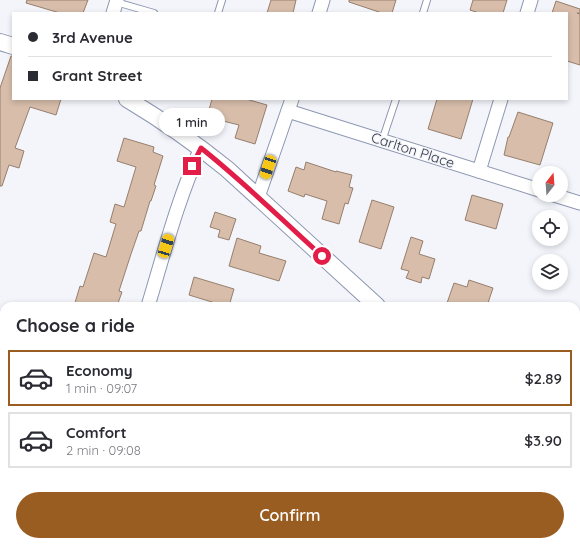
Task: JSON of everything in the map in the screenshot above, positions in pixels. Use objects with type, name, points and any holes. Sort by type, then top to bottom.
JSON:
[{"type":"street","points":[[319,12],[323,0]]},
{"type":"street","points":[[527,12],[531,0]]},
{"type":"street","points":[[0,42],[12,46]]},
{"type":"street","points":[[129,100],[155,116],[201,148],[227,169],[373,302]]},
{"type":"street","points":[[479,171],[501,100]]},
{"type":"street","points":[[258,197],[290,105]]},
{"type":"street","name":"Carlton Place","points":[[290,105],[382,141],[532,188]]},
{"type":"street","points":[[149,302],[175,216],[192,166],[201,148]]},
{"type":"street","points":[[568,199],[580,202]]},
{"type":"lane","points":[[218,12],[222,0]]},
{"type":"lane","points":[[423,12],[427,0]]},
{"type":"lane","points":[[115,5],[149,12]]},
{"type":"lane","points":[[382,141],[396,100]]},
{"type":"building","points":[[27,0],[88,0],[83,12],[57,12],[26,3]]},
{"type":"building","points":[[271,0],[296,0],[293,12],[267,12]]},
{"type":"building","points":[[349,0],[396,0],[392,12],[379,12],[349,2]]},
{"type":"building","points":[[473,0],[507,0],[503,12],[476,12],[470,10]]},
{"type":"building","points":[[556,1],[580,9],[580,13],[577,13],[580,14],[580,65],[568,61],[568,12],[552,12]]},
{"type":"building","points":[[12,56],[12,100],[61,100],[56,115],[30,107],[15,148],[24,151],[19,168],[9,165],[2,186],[0,186],[0,88]]},
{"type":"building","points":[[212,100],[250,100],[267,105],[255,144],[235,138],[239,125],[207,117]]},
{"type":"building","points":[[437,100],[473,100],[461,139],[428,129]]},
{"type":"building","points":[[518,112],[553,123],[540,165],[504,155],[508,137]]},
{"type":"building","points":[[124,138],[154,147],[153,152],[163,156],[154,185],[156,186],[119,291],[122,292],[118,302],[75,302],[80,286],[83,287],[94,253],[106,257],[116,224],[110,222],[115,204],[124,207],[136,167],[117,161]]},
{"type":"building","points":[[306,162],[336,172],[352,175],[349,187],[353,188],[348,204],[345,203],[339,224],[322,219],[327,201],[305,194],[304,197],[288,191],[296,167],[304,170]]},
{"type":"building","points":[[472,195],[503,204],[496,229],[465,220]]},
{"type":"building","points":[[372,200],[394,207],[381,249],[359,242]]},
{"type":"building","points":[[215,212],[236,219],[229,240],[218,237],[220,230],[210,227]]},
{"type":"building","points":[[411,237],[423,241],[419,254],[435,259],[429,279],[422,277],[421,283],[406,278],[409,271],[401,269]]},
{"type":"building","points":[[237,238],[261,246],[259,253],[286,261],[279,281],[229,266]]},
{"type":"building","points":[[194,277],[234,289],[230,302],[212,302],[189,295]]},
{"type":"building","points":[[469,280],[493,288],[488,302],[447,302],[454,283],[467,287]]},
{"type":"route","points":[[192,166],[201,148],[248,187],[322,256]]}]
